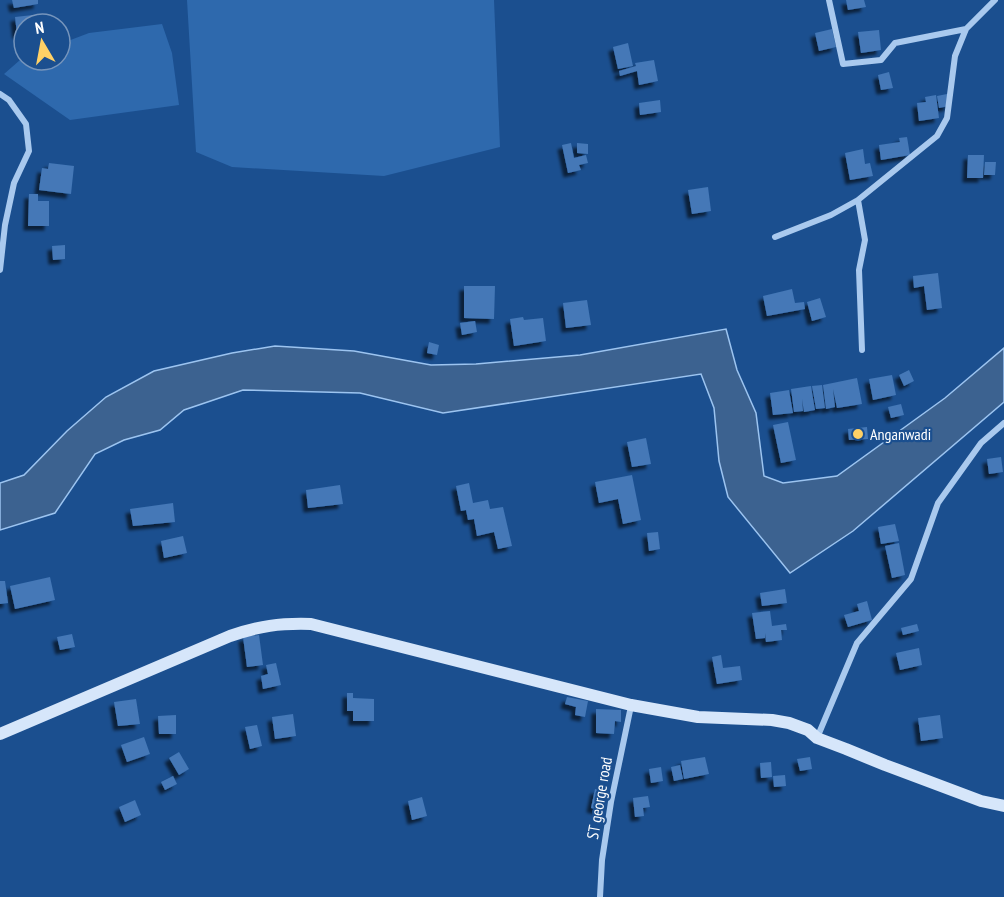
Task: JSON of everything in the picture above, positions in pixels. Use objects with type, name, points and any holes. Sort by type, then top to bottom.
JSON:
[{"type":"main road","points":[[0,734],[230,636],[262,626],[285,623],[311,624],[632,705],[698,717],[772,720],[789,723],[808,730],[817,738],[971,797],[1004,806]]},
{"type":"street","points":[[830,0],[843,64],[881,60],[895,43],[966,29]]},
{"type":"street","points":[[775,237],[831,215],[858,200],[937,136],[947,118],[955,56],[966,29],[995,0]]},
{"type":"street","points":[[0,94],[9,100],[26,124],[29,151],[14,183],[4,225],[0,270]]},
{"type":"street","points":[[858,200],[865,240],[859,270],[862,350]]},
{"type":"street","points":[[817,738],[857,643],[910,579],[938,502],[981,443],[1004,423]]},
{"type":"street","name":"ST george road","points":[[600,897],[602,860],[611,802],[632,705]]},
{"type":"shaded area","points":[[187,0],[494,0],[500,147],[384,176],[232,167],[196,152]]},
{"type":"shaded area","points":[[162,24],[172,53],[179,105],[70,120],[4,74],[12,67],[12,72],[72,72],[72,39],[89,33]]},
{"type":"shaded area","points":[[726,329],[737,370],[756,413],[764,476],[783,483],[837,476],[945,398],[1004,348],[1004,402],[853,531],[790,573],[728,497],[719,461],[714,408],[701,374],[443,413],[360,393],[243,390],[184,410],[160,430],[124,440],[95,454],[55,513],[0,530],[0,483],[24,475],[67,431],[106,397],[154,371],[232,353],[275,346],[354,351],[431,365],[476,364],[580,355]]},
{"type":"building","points":[[12,0],[38,0],[38,4],[14,8]]},
{"type":"building","points":[[846,0],[864,0],[866,7],[848,10]]},
{"type":"building","points":[[832,29],[836,47],[819,51],[815,33]]},
{"type":"building","points":[[879,30],[881,50],[861,53],[858,32]]},
{"type":"building","points":[[628,43],[633,66],[618,69],[613,47]]},
{"type":"building","points":[[654,60],[658,81],[639,85],[637,71],[620,76],[619,71],[636,66],[635,63]]},
{"type":"building","points":[[889,72],[893,88],[881,90],[878,75]]},
{"type":"building","points":[[947,94],[949,106],[939,108],[937,96]]},
{"type":"building","points":[[936,95],[939,118],[919,121],[917,103],[926,102],[925,97]]},
{"type":"building","points":[[660,100],[661,112],[640,115],[639,103]]},
{"type":"building","points":[[907,137],[910,155],[881,160],[879,145],[900,142],[899,138]]},
{"type":"building","points":[[571,143],[574,158],[586,155],[588,163],[579,165],[581,170],[568,173],[562,145]]},
{"type":"building","points":[[577,143],[588,144],[588,154],[577,153]]},
{"type":"building","points":[[863,149],[865,164],[870,163],[873,176],[850,180],[845,153]]},
{"type":"building","points":[[968,155],[984,155],[983,178],[967,178]]},
{"type":"building","points":[[985,162],[996,162],[995,175],[984,175]]},
{"type":"building","points":[[49,163],[74,166],[71,194],[39,190],[42,168],[48,169]]},
{"type":"building","points":[[708,187],[711,211],[692,214],[688,190]]},
{"type":"building","points":[[29,194],[38,194],[38,201],[49,201],[49,226],[28,226]]},
{"type":"building","points":[[65,245],[65,259],[53,260],[52,246]]},
{"type":"building","points":[[938,273],[942,308],[927,310],[924,286],[914,288],[913,276]]},
{"type":"building","points":[[464,286],[495,286],[494,319],[464,318]]},
{"type":"building","points":[[792,289],[795,303],[804,302],[805,309],[767,316],[763,296]]},
{"type":"building","points":[[820,298],[826,317],[812,321],[807,302]]},
{"type":"building","points":[[587,300],[591,325],[566,328],[563,303]]},
{"type":"building","points":[[523,317],[524,320],[543,318],[546,341],[514,346],[510,319]]},
{"type":"building","points":[[475,321],[477,332],[462,335],[460,323]]},
{"type":"building","points":[[429,342],[439,345],[437,355],[427,353]]},
{"type":"building","points":[[909,370],[914,381],[904,386],[899,375]]},
{"type":"building","points":[[892,375],[896,395],[873,400],[869,379]]},
{"type":"building","points":[[857,378],[862,404],[837,408],[833,389],[835,407],[826,409],[823,385]]},
{"type":"building","points":[[822,385],[825,408],[816,409],[812,386]]},
{"type":"building","points":[[811,386],[815,410],[804,412],[802,399],[803,411],[794,412],[791,389]]},
{"type":"building","points":[[789,390],[793,413],[773,415],[770,393]]},
{"type":"building","points":[[901,404],[904,415],[891,418],[888,407]]},
{"type":"building","points":[[788,422],[796,460],[781,463],[773,425]]},
{"type":"building","name":"Anganwadi","points":[[867,427],[868,439],[849,440],[848,429]]},
{"type":"building","points":[[646,438],[651,464],[632,467],[627,442]]},
{"type":"building","points":[[1001,457],[1003,472],[989,474],[987,459]]},
{"type":"building","points":[[632,475],[641,520],[623,524],[618,499],[599,503],[595,482]]},
{"type":"building","points":[[469,483],[473,503],[488,500],[490,509],[503,507],[512,546],[498,549],[494,532],[477,536],[474,519],[468,520],[466,510],[461,511],[456,486]]},
{"type":"building","points":[[340,485],[343,504],[308,508],[306,490]]},
{"type":"building","points":[[173,503],[175,522],[133,526],[130,509]]},
{"type":"building","points":[[895,524],[899,541],[881,544],[878,527]]},
{"type":"building","points":[[658,532],[660,549],[649,551],[647,533]]},
{"type":"building","points":[[183,536],[187,553],[164,558],[161,541]]},
{"type":"building","points":[[899,543],[905,575],[892,578],[885,546]]},
{"type":"building","points":[[50,577],[55,600],[15,609],[10,586]]},
{"type":"building","points":[[0,581],[5,581],[8,603],[0,604]]},
{"type":"building","points":[[785,589],[787,603],[762,606],[760,593]]},
{"type":"building","points":[[867,601],[872,620],[848,627],[844,615],[859,611],[857,604]]},
{"type":"building","points":[[770,611],[772,626],[786,624],[787,630],[781,630],[782,640],[766,642],[765,633],[765,638],[756,639],[752,613]]},
{"type":"building","points":[[917,624],[919,631],[903,635],[901,628]]},
{"type":"building","points":[[72,634],[75,647],[60,650],[57,637]]},
{"type":"building","points":[[259,635],[263,665],[247,667],[243,637]]},
{"type":"building","points":[[919,648],[922,665],[900,670],[896,653]]},
{"type":"building","points":[[721,655],[723,668],[740,666],[742,680],[717,684],[712,657]]},
{"type":"building","points":[[276,663],[281,685],[263,689],[261,676],[268,674],[266,665]]},
{"type":"building","points":[[347,693],[353,693],[353,698],[374,699],[374,721],[353,721],[353,711],[347,711]]},
{"type":"building","points":[[567,697],[588,701],[585,717],[575,715],[576,707],[565,704]]},
{"type":"building","points":[[136,699],[140,724],[118,726],[114,702]]},
{"type":"building","points":[[596,709],[621,710],[621,722],[615,721],[614,734],[596,733]]},
{"type":"building","points":[[293,714],[296,736],[275,739],[272,717]]},
{"type":"building","points":[[176,715],[176,734],[159,734],[158,716]]},
{"type":"building","points":[[940,715],[943,738],[921,741],[918,718]]},
{"type":"building","points":[[257,725],[262,746],[250,749],[245,727]]},
{"type":"building","points":[[144,737],[150,754],[127,762],[121,745]]},
{"type":"building","points":[[179,752],[189,769],[179,775],[169,758]]},
{"type":"building","points":[[705,757],[709,774],[684,779],[681,761]]},
{"type":"building","points":[[810,757],[812,769],[800,771],[797,759]]},
{"type":"building","points":[[771,762],[772,777],[761,778],[760,763]]},
{"type":"building","points":[[680,765],[683,779],[674,781],[671,767]]},
{"type":"building","points":[[661,767],[663,781],[651,783],[649,769]]},
{"type":"building","points":[[785,775],[786,786],[774,787],[773,776]]},
{"type":"building","points":[[173,776],[177,784],[165,790],[161,782]]},
{"type":"building","points":[[595,789],[608,792],[604,811],[591,808]]},
{"type":"building","points":[[648,796],[650,807],[643,808],[644,816],[635,817],[633,798]]},
{"type":"building","points":[[422,797],[427,816],[412,820],[408,801]]},
{"type":"building","points":[[135,800],[141,815],[125,822],[119,807]]},
{"type":"place","name":"Anganwadi","points":[[858,434]]}]
